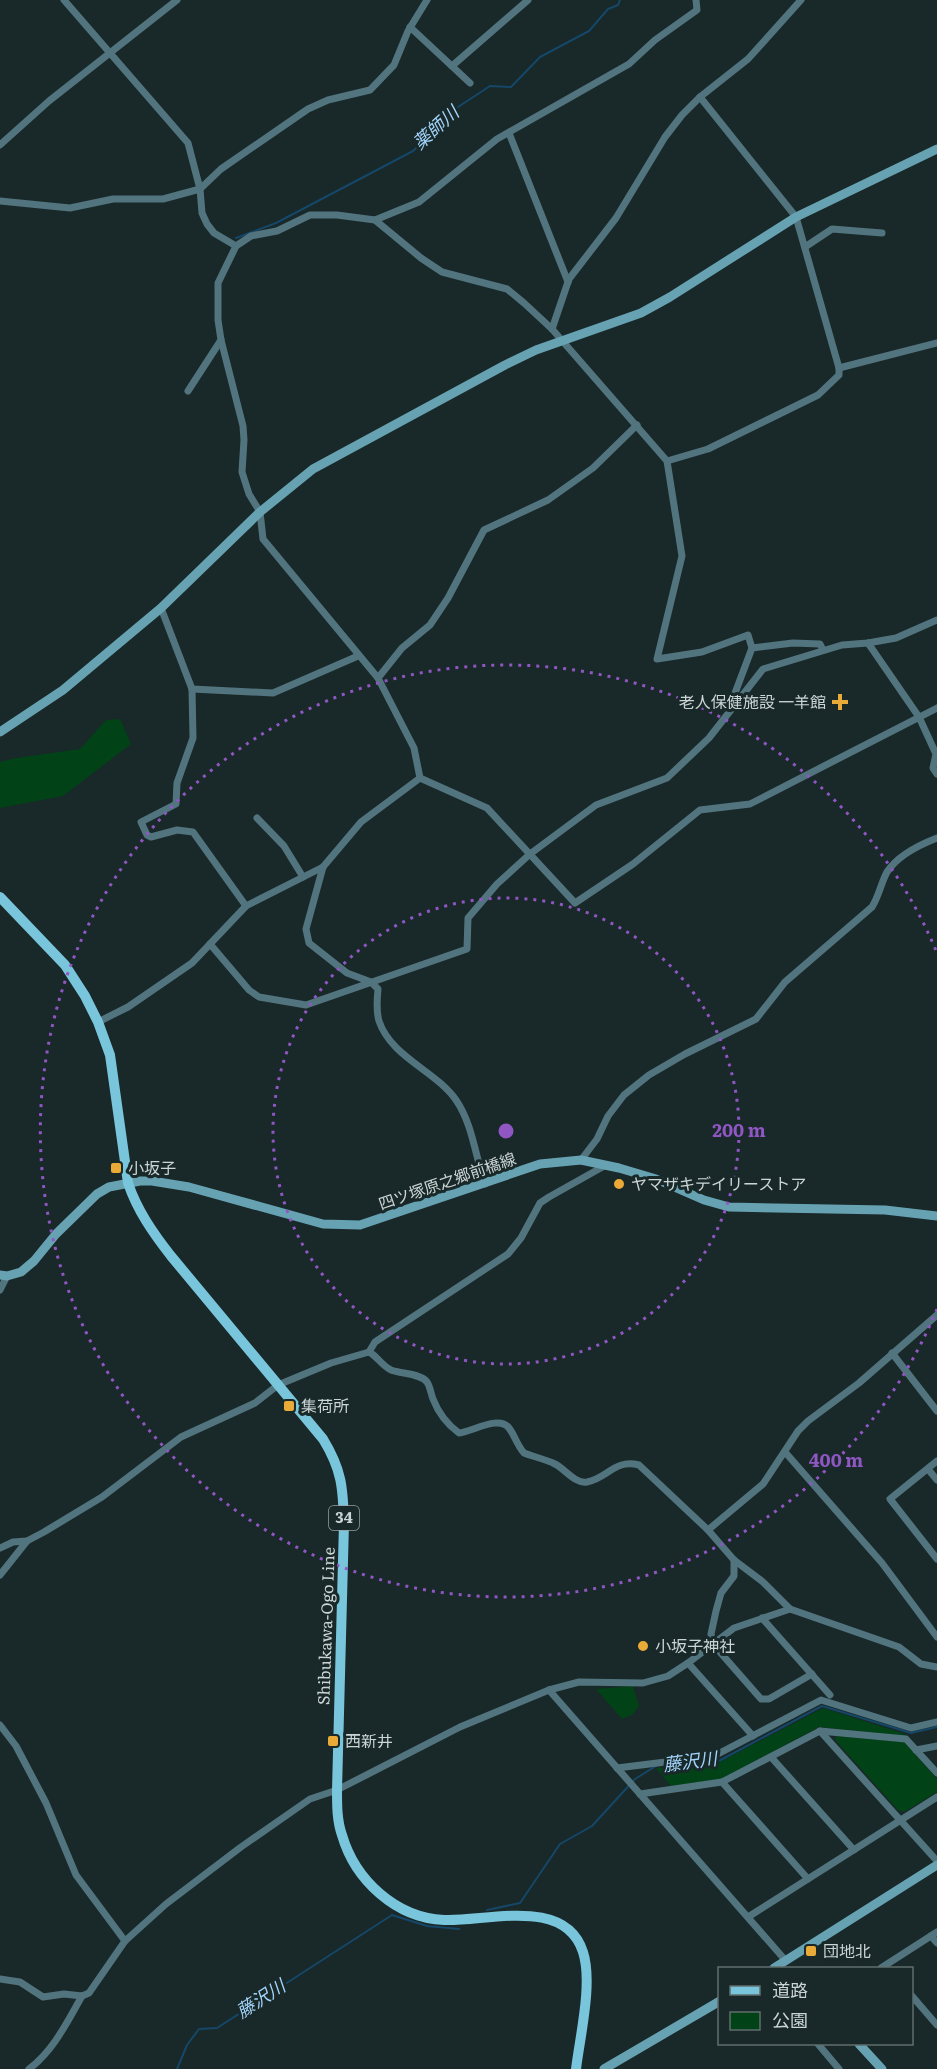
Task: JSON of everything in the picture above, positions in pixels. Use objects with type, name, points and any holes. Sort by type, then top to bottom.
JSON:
[{"type":"main road","name":"Shibukawa-Ogo Line","points":[[0,897],[65,965],[98,1022],[110,1055],[128,1183],[134,1200],[164,1246],[323,1439],[337,1466],[342,1485],[344,1523],[337,1816],[346,1847],[364,1878],[390,1902],[412,1912],[443,1920],[543,1917],[561,1924],[571,1933],[583,1950],[588,1971],[576,2069]]},
{"type":"street","points":[[64,0],[188,143],[200,189],[202,213],[207,224],[214,232],[236,246]]},
{"type":"street","points":[[0,145],[49,101],[177,0]]},
{"type":"street","points":[[0,201],[70,208],[113,198],[163,199],[200,189],[221,169],[308,109],[328,100],[370,90],[394,65],[410,27],[427,0]]},
{"type":"street","points":[[452,66],[528,0]]},
{"type":"street","points":[[420,778],[414,748],[378,678],[263,538],[260,512],[249,494],[242,472],[243,426],[221,340],[218,320],[218,284],[236,246],[251,236],[278,231],[310,214],[375,220],[418,202],[497,139],[629,64],[655,40],[697,10],[696,0]]},
{"type":"street","points":[[552,329],[568,282],[588,252],[616,218],[665,137],[700,97],[748,59],[801,0]]},
{"type":"street","points":[[410,27],[470,83]]},
{"type":"street","points":[[667,460],[708,449],[818,395],[839,375],[839,368],[796,217],[700,97]]},
{"type":"street","points":[[509,133],[568,282]]},
{"type":"street","points":[[0,732],[63,690],[161,608],[260,512],[313,470],[536,350],[641,312],[670,297],[796,217],[937,149]]},
{"type":"street","points":[[375,220],[421,258],[442,272],[507,289],[552,329],[667,460],[682,556],[657,659],[702,652],[748,636],[752,648],[725,717]]},
{"type":"street","points":[[805,247],[832,229],[882,233]]},
{"type":"street","points":[[188,391],[221,340]]},
{"type":"street","points":[[839,368],[937,344]]},
{"type":"street","points":[[378,678],[402,648],[430,625],[448,597],[484,530],[548,500],[593,468],[637,425]]},
{"type":"street","points":[[161,608],[192,689],[193,738],[177,783],[176,804],[141,822],[147,835],[151,837],[177,830],[193,832],[246,906]]},
{"type":"street","points":[[210,944],[249,990],[259,997],[306,1005],[467,949],[468,918],[497,884],[530,854],[596,805],[667,778],[709,738],[763,669],[842,645],[896,638],[937,620]]},
{"type":"street","points":[[752,648],[802,643],[820,644],[823,650]]},
{"type":"street","points":[[867,643],[919,717],[936,754],[933,768],[937,774]]},
{"type":"street","points":[[192,689],[273,693],[358,656]]},
{"type":"street","points":[[420,778],[487,808],[575,903],[633,864],[699,810],[750,804],[937,708]]},
{"type":"street","points":[[98,1022],[128,1007],[192,963],[246,906],[322,867],[361,822],[420,778]]},
{"type":"street","points":[[257,818],[284,846],[303,877]]},
{"type":"street","points":[[581,1160],[624,1095],[649,1075],[685,1054],[756,1019],[785,982],[872,907],[879,896],[887,873],[894,864],[916,846],[937,838]]},
{"type":"street","points":[[322,867],[306,929],[309,943],[347,973],[371,982],[378,989],[379,1021],[390,1039],[450,1092],[461,1108],[468,1123],[485,1184]]},
{"type":"street","name":"四ツ塚原之郷前橋線","points":[[4,1276],[21,1272],[34,1261],[56,1234],[97,1194],[109,1187],[152,1181],[169,1183],[306,1220],[338,1226],[360,1225],[540,1164],[581,1160],[656,1179],[704,1200],[729,1207],[885,1210],[937,1216]]},
{"type":"street","points":[[0,1575],[27,1541],[102,1497],[181,1437],[255,1403],[278,1386],[331,1363],[369,1352],[375,1342],[508,1254],[521,1238],[540,1203],[606,1165]]},
{"type":"street","points":[[0,1290],[4,1276]]},
{"type":"street","points":[[708,1530],[763,1484],[798,1431],[808,1421],[859,1383],[937,1315]]},
{"type":"street","points":[[369,1352],[390,1370],[423,1378],[428,1383],[434,1402],[451,1427],[459,1433],[469,1432],[496,1422],[504,1424],[509,1428],[524,1453],[556,1464],[578,1480],[586,1482],[619,1465],[629,1462],[639,1465],[708,1530],[734,1560],[764,1582],[790,1609],[899,1647],[921,1664],[937,1666]]},
{"type":"street","points":[[892,1353],[937,1412]]},
{"type":"street","points":[[785,1452],[882,1563],[937,1636]]},
{"type":"street","points":[[937,1461],[890,1499],[937,1559]]},
{"type":"street","points":[[928,1468],[937,1480]]},
{"type":"street","points":[[0,1548],[13,1542],[27,1541]]},
{"type":"street","points":[[734,1560],[734,1576],[721,1593],[711,1634],[712,1643],[761,1699],[769,1700],[812,1674]]},
{"type":"street","points":[[0,1979],[20,1982],[43,1997],[64,1994],[82,1996],[89,1993],[125,1941],[166,1904],[241,1847],[310,1799],[337,1790],[460,1727],[549,1690],[579,1682],[643,1683],[668,1676],[734,1628],[790,1609]]},
{"type":"street","points":[[762,1618],[830,1695]]},
{"type":"street","points":[[688,1663],[753,1736]]},
{"type":"street","points":[[549,1690],[790,1965],[937,1863],[820,1731]]},
{"type":"street","points":[[618,1768],[714,1755],[821,1700],[911,1728],[937,1722]]},
{"type":"street","points":[[0,1725],[16,1746],[46,1803],[76,1875],[125,1941]]},
{"type":"street","points":[[640,1794],[722,1782],[820,1731],[906,1739],[937,1773]]},
{"type":"street","points":[[916,1750],[937,1746]]},
{"type":"street","points":[[771,1757],[854,1850]]},
{"type":"street","points":[[722,1782],[808,1879]]},
{"type":"street","points":[[748,1917],[937,1797]]},
{"type":"street","points":[[886,1967],[934,1934],[937,1944]]},
{"type":"street","points":[[29,2069],[58,2038],[82,1996]]},
{"type":"street","points":[[913,1997],[937,2025]]},
{"type":"street","points":[[604,2069],[718,2002]]},
{"type":"street","points":[[820,2045],[839,2069]]},
{"type":"street","points":[[861,2045],[882,2069]]},
{"type":"green space","points":[[120,719],[131,744],[63,796],[0,808],[0,762],[80,749],[106,720]]},
{"type":"green space","points":[[633,1686],[639,1706],[632,1715],[622,1719],[596,1689]]},
{"type":"green space","points":[[823,1708],[906,1736],[819,1727],[721,1779],[671,1786],[656,1768],[716,1764]]},
{"type":"green space","points":[[837,1736],[904,1742],[937,1779],[937,1792],[904,1812],[898,1810],[836,1741]]},
{"type":"waterway","name":"薬師川","points":[[236,238],[276,223],[413,151],[458,107],[490,86],[511,87],[540,57],[589,31],[608,9],[618,5],[620,0]]},
{"type":"waterway","name":"藤沢川","points":[[665,1765],[717,1762],[822,1706],[911,1733],[937,1727]]},
{"type":"waterway","name":"藤沢川","points":[[487,1910],[520,1903],[560,1844],[592,1826],[635,1779],[656,1766]]},
{"type":"waterway","name":"藤沢川","points":[[177,2069],[187,2045],[199,2029],[217,2028],[392,1915],[427,1926],[459,1929]]},
{"type":"place","name":"老人保健施設 一羊館","points":[[840,702]]},
{"type":"place","name":"小坂子","points":[[116,1168]]},
{"type":"place","name":"ヤマザキデイリーストア","points":[[619,1184]]},
{"type":"place","name":"集荷所","points":[[289,1406]]},
{"type":"place","name":"小坂子神社","points":[[643,1646]]},
{"type":"place","name":"西新井","points":[[333,1741]]},
{"type":"place","name":"団地北","points":[[811,1951]]}]
